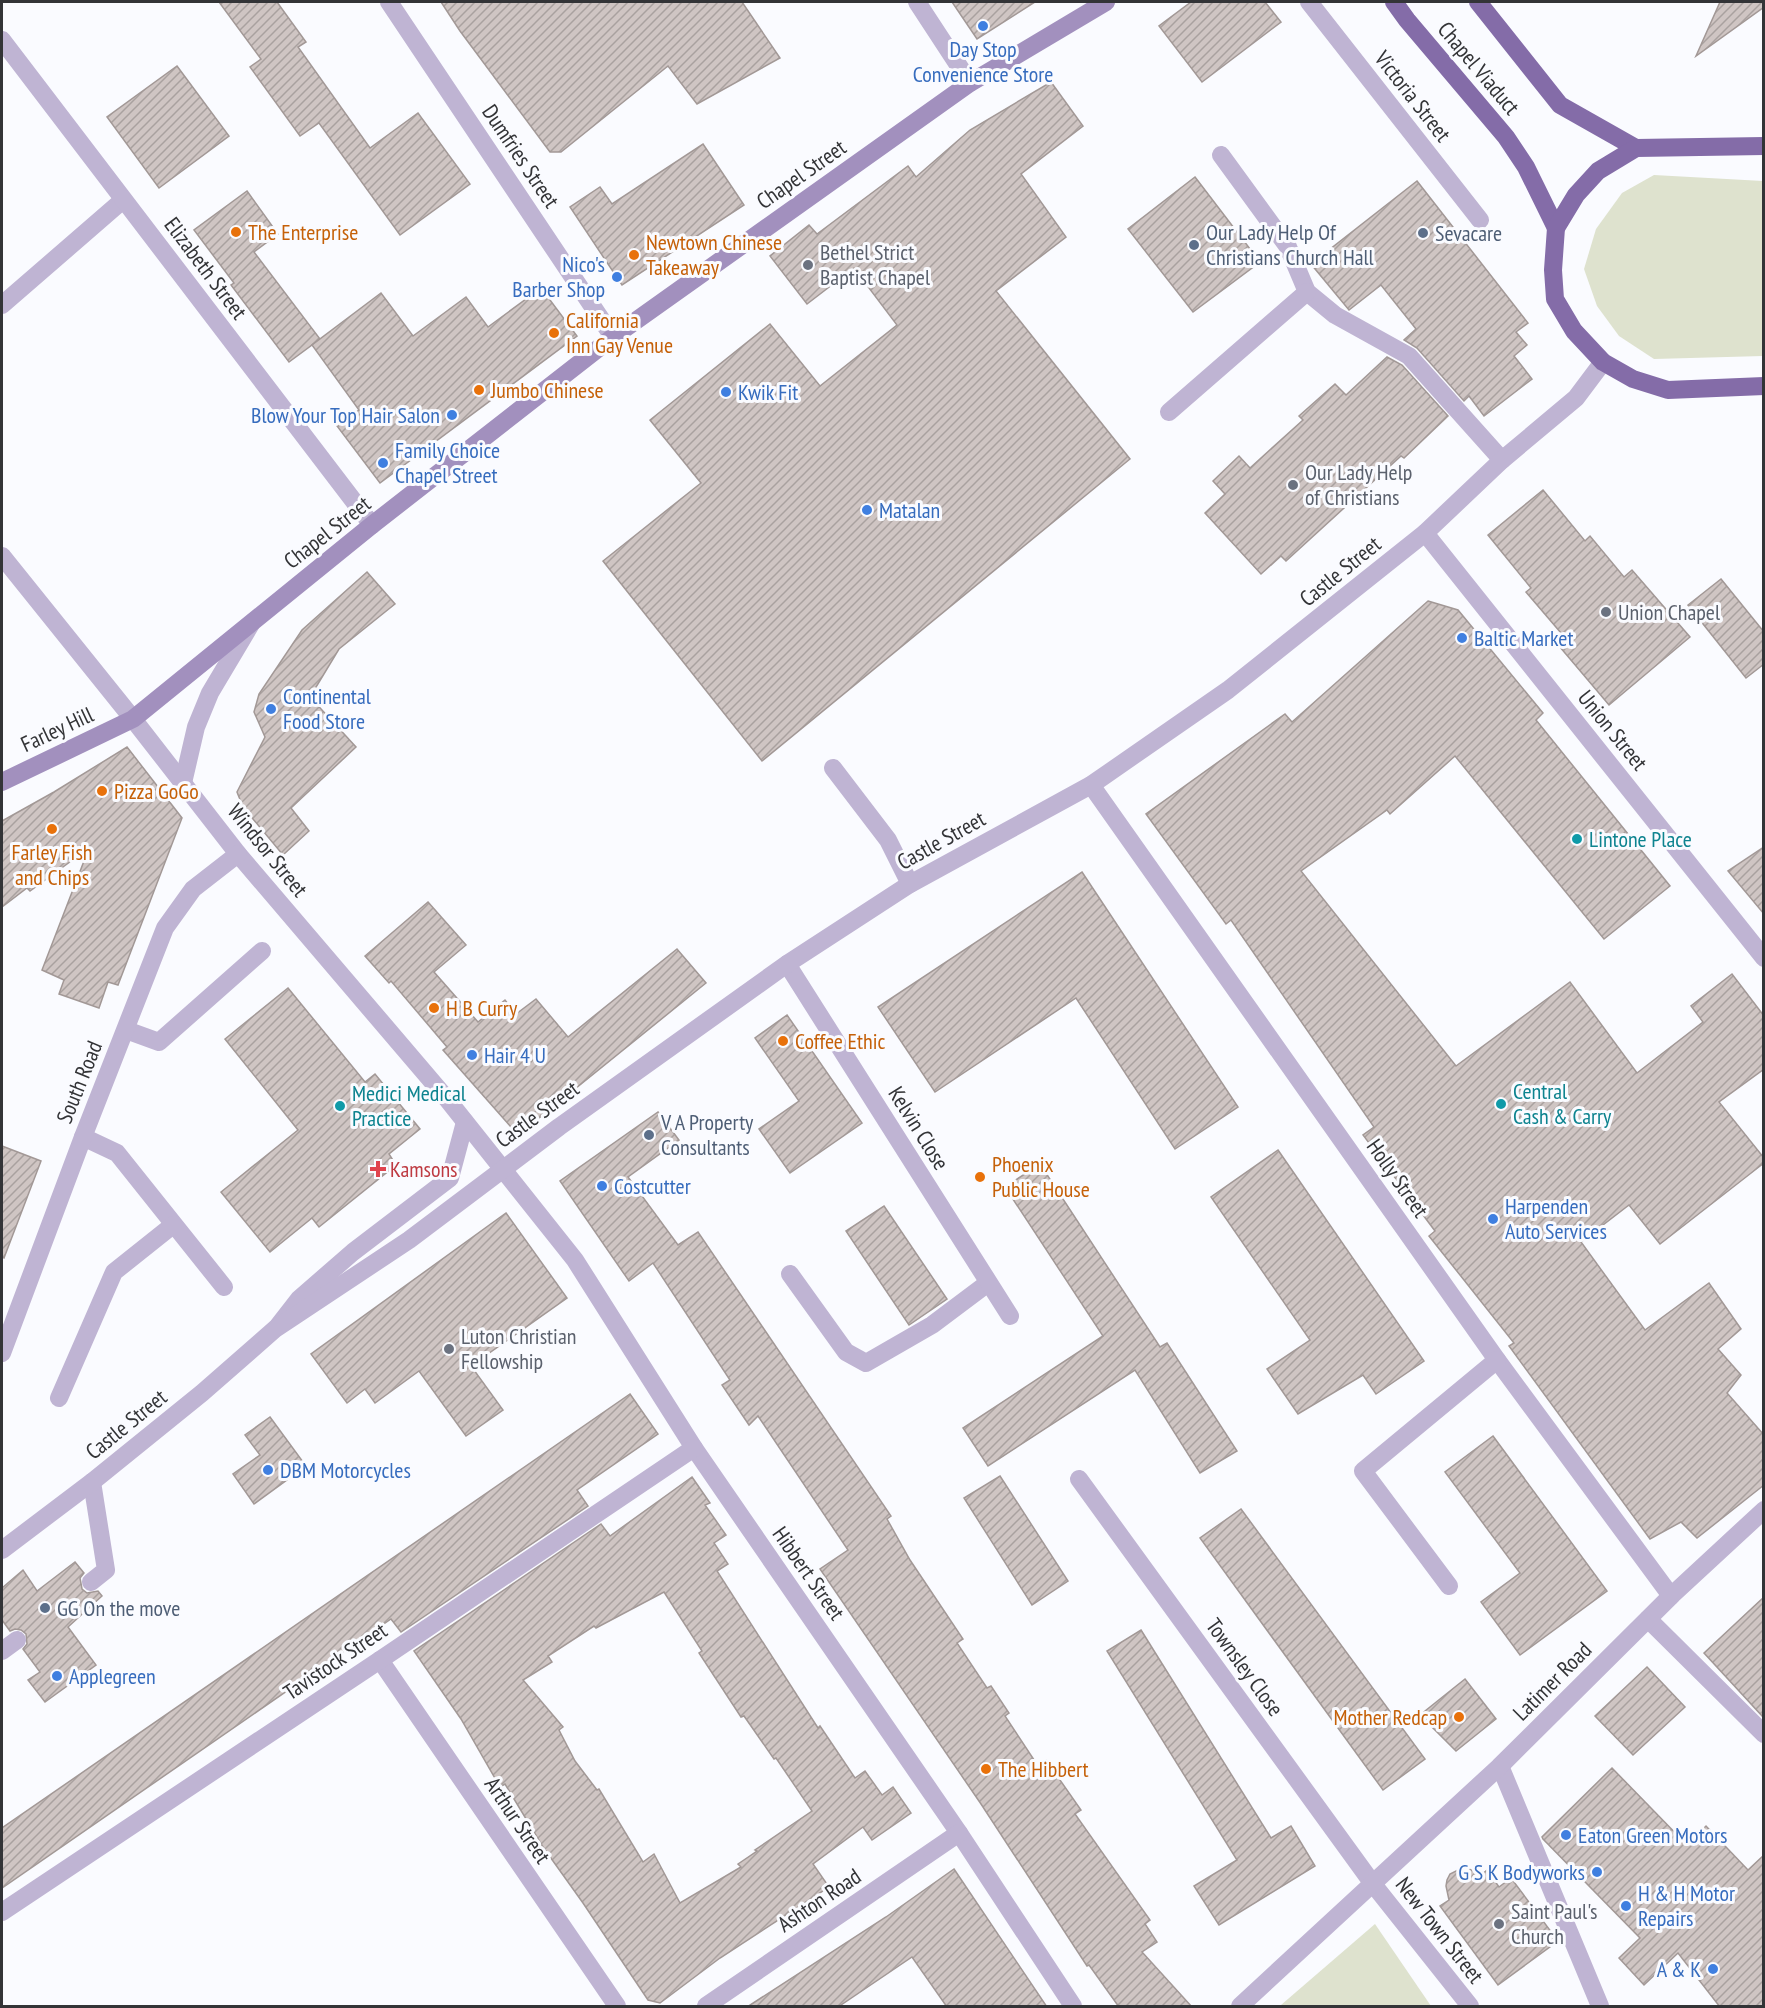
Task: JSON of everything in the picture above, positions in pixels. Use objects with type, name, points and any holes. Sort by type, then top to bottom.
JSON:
[{"type":"highway","name":"Chapel Viaduct","points":[[1394,2],[1506,137],[1526,167],[1556,228]]},
{"type":"highway","name":"Chapel Viaduct","points":[[1478,2],[1560,105],[1636,148]]},
{"type":"highway","points":[[1764,146],[1636,148],[1598,171],[1576,195],[1556,228],[1553,270],[1555,299],[1574,331],[1603,362],[1633,379],[1668,390],[1764,386]]},
{"type":"main road","name":"Chapel Street","points":[[133,719],[372,525],[613,337],[970,83],[1106,2]]},
{"type":"main road","name":"Farley Hill","points":[[2,782],[133,719]]},
{"type":"street","name":"Dumfries Street","points":[[389,2],[613,337]]},
{"type":"street","points":[[917,2],[970,83]]},
{"type":"street","name":"Victoria Street","points":[[1309,2],[1480,220]]},
{"type":"street","name":"Elizabeth Street","points":[[2,40],[372,525]]},
{"type":"street","points":[[1221,156],[1288,247],[1307,292],[1335,315],[1409,356],[1502,460]]},
{"type":"street","points":[[2,305],[123,200]]},
{"type":"street","points":[[1169,412],[1307,292]]},
{"type":"street","name":"Castle Street","points":[[2,1550],[92,1482],[202,1393],[275,1329],[409,1240],[502,1169],[787,964],[910,884],[1091,785],[1228,690],[1425,533],[1502,460],[1576,398],[1603,362]]},
{"type":"street","name":"Union Street","points":[[1425,533],[1764,958]]},
{"type":"street","name":"Windsor Street","points":[[2,556],[238,854],[465,1122],[502,1169]]},
{"type":"street","name":"Chapel Street","points":[[183,783],[196,727],[210,693],[252,622]]},
{"type":"street","points":[[833,768],[888,840],[910,884]]},
{"type":"street","name":"Holly Street","points":[[1091,785],[1497,1360],[1671,1596]]},
{"type":"street","name":"South Road","points":[[2,1353],[165,928],[193,889],[238,854]]},
{"type":"street","points":[[126,1030],[159,1042],[262,951]]},
{"type":"street","name":"Kelvin Close","points":[[787,964],[1010,1316]]},
{"type":"street","name":"Castle Street","points":[[275,1329],[299,1299],[353,1252],[450,1178],[465,1122]]},
{"type":"street","points":[[83,1137],[117,1153],[224,1287]]},
{"type":"street","name":"Hibbert Street","points":[[502,1169],[575,1260],[694,1448],[959,1833],[1073,2007]]},
{"type":"street","points":[[59,1398],[114,1272],[173,1225]]},
{"type":"street","points":[[790,1274],[846,1353],[866,1363],[932,1325],[988,1283]]},
{"type":"street","points":[[1449,1586],[1363,1471],[1497,1360]]},
{"type":"street","name":"Tavistock Street","points":[[2,1912],[694,1448]]},
{"type":"street","name":"Townsley Close","points":[[1079,1479],[1373,1884]]},
{"type":"street","points":[[91,1582],[106,1570],[92,1482]]},
{"type":"street","name":"Latimer Road","points":[[1240,2007],[1500,1766],[1671,1596],[1764,1510]]},
{"type":"street","points":[[1648,1619],[1764,1734]]},
{"type":"street","points":[[2,1651],[16,1640]]},
{"type":"street","name":"Arthur Street","points":[[380,1660],[617,2007]]},
{"type":"street","points":[[1500,1766],[1600,2007]]},
{"type":"street","name":"Ashton Road","points":[[706,2007],[959,1833]]},
{"type":"street","name":"New Town Street","points":[[1373,1884],[1470,2007]]},
{"type":"green space","points":[[1654,175],[1763,181],[1763,356],[1654,359],[1619,336],[1597,306],[1584,269],[1596,229],[1622,193]]},
{"type":"green space","points":[[1375,1924],[1431,2006],[1281,2005]]},
{"type":"building","points":[[219,2],[277,2],[306,42],[298,47],[370,148],[418,113],[470,184],[400,235],[319,123],[300,136],[250,67],[261,59]]},
{"type":"building","points":[[441,2],[742,2],[780,58],[697,104],[668,66],[561,152],[550,152]]},
{"type":"building","name":"Day Stop Convenience Store","points":[[952,2],[1035,2],[977,39]]},
{"type":"building","points":[[1191,2],[1265,2],[1281,22],[1202,82],[1159,26]]},
{"type":"building","points":[[1720,2],[1764,2],[1764,7],[1696,56]]},
{"type":"building","points":[[177,66],[229,136],[159,188],[107,117]]},
{"type":"building","name":"Matalan","points":[[1051,82],[1083,126],[1021,174],[1066,237],[996,291],[1130,459],[762,761],[603,561],[701,483],[650,420],[770,324],[820,386],[897,325],[854,268],[807,304],[770,256],[809,225],[817,234],[908,166],[916,177],[970,130]]},
{"type":"building","points":[[703,144],[744,205],[622,285],[570,207],[600,187],[612,204]]},
{"type":"building","name":"Our Lady Help Of Christians Church Hall","points":[[1195,177],[1260,262],[1193,312],[1128,229]]},
{"type":"building","points":[[1417,181],[1528,323],[1516,332],[1527,345],[1514,356],[1532,379],[1484,416],[1469,396],[1464,401],[1417,348],[1404,340],[1416,329],[1381,285],[1349,310],[1311,264]]},
{"type":"building","points":[[247,191],[278,234],[254,252],[320,339],[289,362],[231,285],[234,283],[194,230]]},
{"type":"building","points":[[541,288],[577,336],[380,483],[337,426],[359,410],[312,345],[381,293],[413,336],[466,297],[488,327]]},
{"type":"building","name":"Our Lady Help of Christians","points":[[1387,357],[1402,365],[1448,416],[1404,458],[1401,456],[1286,561],[1281,556],[1261,574],[1205,513],[1225,494],[1213,481],[1239,456],[1250,468],[1303,420],[1299,416],[1335,384],[1346,395]]},
{"type":"building","name":"Union Chapel","points":[[1543,490],[1585,541],[1590,536],[1624,577],[1632,570],[1690,637],[1609,705],[1554,640],[1561,633],[1526,592],[1531,588],[1488,535]]},
{"type":"building","points":[[367,572],[395,604],[339,649],[310,697],[356,747],[291,808],[309,831],[283,855],[243,807],[237,792],[265,737],[254,712],[259,694],[302,630]]},
{"type":"building","points":[[1721,579],[1764,632],[1764,664],[1746,678],[1688,605]]},
{"type":"building","points":[[1428,601],[1458,610],[1543,713],[1536,720],[1670,886],[1604,939],[1455,756],[1390,814],[1387,810],[1301,871],[1456,1066],[1570,982],[1637,1073],[1703,1022],[1691,1006],[1732,974],[1764,1016],[1764,1069],[1719,1102],[1764,1158],[1764,1163],[1660,1244],[1629,1205],[1581,1242],[1645,1330],[1709,1283],[1741,1329],[1718,1349],[1741,1375],[1727,1393],[1764,1435],[1764,1485],[1697,1538],[1681,1522],[1650,1539],[1509,1346],[1514,1343],[1429,1236],[1435,1231],[1363,1135],[1374,1127],[1231,920],[1226,924],[1146,814],[1285,714],[1292,722]]},
{"type":"building","points":[[127,747],[182,818],[118,985],[108,982],[99,1008],[59,994],[64,980],[42,970],[89,848],[30,891],[27,888],[2,907],[2,821]]},
{"type":"building","points":[[1764,847],[1764,914],[1728,871]]},
{"type":"building","points":[[1082,872],[1238,1107],[1175,1149],[1076,998],[935,1092],[878,1007]]},
{"type":"building","points":[[428,902],[466,945],[434,972],[478,1022],[505,1000],[516,1014],[536,999],[568,1037],[677,949],[706,983],[518,1135],[443,1050],[447,1047],[391,981],[389,983],[365,956]]},
{"type":"building","name":"Medici Medical Practice","points":[[288,988],[365,1082],[375,1074],[420,1129],[389,1154],[396,1165],[319,1227],[312,1218],[270,1252],[221,1192],[298,1130],[225,1039]]},
{"type":"building","points":[[787,1015],[862,1123],[790,1173],[759,1129],[799,1101],[755,1038]]},
{"type":"building","points":[[658,1112],[679,1140],[628,1177],[678,1245],[698,1232],[891,1516],[887,1519],[910,1560],[963,1639],[957,1643],[987,1688],[991,1686],[1009,1713],[1005,1716],[1038,1766],[1046,1760],[1081,1810],[1075,1814],[1150,1920],[1145,1924],[1157,1942],[1142,1952],[1192,2007],[1119,2007],[1089,1965],[1087,1966],[981,1804],[820,1569],[848,1550],[758,1416],[749,1425],[722,1385],[730,1380],[653,1263],[629,1281],[560,1181]]},
{"type":"building","points":[[2,1146],[41,1161],[4,1258],[2,1257]]},
{"type":"building","points":[[1278,1150],[1424,1361],[1376,1394],[1363,1375],[1298,1414],[1267,1369],[1310,1340],[1211,1197]]},
{"type":"building","points":[[1040,1164],[1160,1347],[1167,1343],[1237,1451],[1200,1473],[1135,1370],[988,1466],[963,1428],[1103,1336],[1005,1187]]},
{"type":"building","points":[[884,1206],[947,1299],[909,1325],[846,1231]]},
{"type":"building","name":"Luton Christian Fellowship","points":[[506,1213],[567,1298],[471,1366],[503,1410],[466,1436],[419,1371],[375,1403],[365,1389],[347,1403],[311,1354]]},
{"type":"building","points":[[630,1394],[658,1434],[577,1490],[588,1506],[401,1632],[391,1619],[2,1888],[2,1828]]},
{"type":"building","points":[[270,1417],[306,1466],[254,1504],[233,1474],[260,1455],[245,1435]]},
{"type":"building","points":[[1493,1436],[1607,1591],[1520,1655],[1481,1602],[1520,1573],[1445,1472]]},
{"type":"building","points":[[1000,1476],[1068,1581],[1032,1605],[964,1498]]},
{"type":"building","points":[[692,1477],[710,1503],[705,1505],[726,1535],[714,1543],[728,1564],[717,1571],[818,1728],[820,1726],[855,1778],[865,1771],[882,1795],[893,1787],[911,1813],[872,1840],[863,1827],[813,1864],[829,1887],[720,1958],[660,2003],[648,2000],[543,1847],[505,1784],[500,1787],[461,1719],[414,1651],[601,1524],[610,1536]],"holes":[[[664,1592],[702,1651],[699,1653],[741,1717],[744,1716],[774,1759],[776,1758],[812,1811],[755,1850],[757,1851],[738,1864],[741,1867],[680,1903],[654,1854],[643,1862],[599,1789],[597,1790],[575,1761],[559,1730],[563,1727],[523,1680],[552,1662],[548,1656],[594,1626],[596,1628]]]},
{"type":"building","points":[[1241,1509],[1425,1759],[1383,1790],[1200,1538]]},
{"type":"building","name":"GG On the move","points":[[75,1562],[84,1573],[80,1578],[82,1589],[87,1593],[98,1591],[102,1596],[68,1627],[96,1665],[45,1702],[28,1680],[40,1672],[23,1649],[27,1644],[26,1634],[21,1630],[10,1631],[2,1620],[2,1588],[23,1570],[37,1591]]},
{"type":"building","points":[[1764,1597],[1764,1718],[1704,1653]]},
{"type":"building","points":[[1141,1630],[1271,1838],[1291,1826],[1315,1866],[1219,1925],[1194,1886],[1237,1860],[1107,1651]]},
{"type":"building","points":[[1647,1667],[1685,1707],[1633,1755],[1595,1716]]},
{"type":"building","name":"Mother Redcap","points":[[1465,1679],[1496,1719],[1456,1751],[1420,1715]]},
{"type":"building","points":[[1612,1768],[1687,1845],[1706,1826],[1748,1870],[1764,1855],[1764,2007],[1720,2007],[1678,1953],[1644,1985],[1619,1958],[1640,1938],[1543,1839],[1542,1837]]},
{"type":"building","name":"Saint Paul's Church","points":[[1462,1868],[1481,1875],[1487,1870],[1499,1887],[1511,1878],[1558,1941],[1498,1985],[1440,1906],[1449,1900],[1446,1886],[1450,1874]]},
{"type":"building","points":[[954,1869],[1047,2007],[947,2007],[912,1957],[838,2007],[747,2007],[886,1917]]},
{"type":"place","name":"Day Stop Convenience Store","points":[[983,26]]},
{"type":"place","name":"The Enterprise","points":[[236,232]]},
{"type":"place","name":"Sevacare","points":[[1423,233]]},
{"type":"place","name":"Our Lady Help Of Christians Church Hall","points":[[1194,245]]},
{"type":"place","name":"Newtown Chinese Takeaway","points":[[634,255]]},
{"type":"place","name":"Bethel Strict Baptist Chapel","points":[[808,265]]},
{"type":"place","name":"Nico's Barber Shop","points":[[617,277]]},
{"type":"place","name":"California Inn Gay Venue","points":[[554,333]]},
{"type":"place","name":"Jumbo Chinese","points":[[479,390]]},
{"type":"place","name":"Kwik Fit","points":[[726,392]]},
{"type":"place","name":"Blow Your Top Hair Salon","points":[[452,415]]},
{"type":"place","name":"Family Choice Chapel Street","points":[[383,463]]},
{"type":"place","name":"Our Lady Help of Christians","points":[[1293,485]]},
{"type":"place","name":"Matalan","points":[[867,510]]},
{"type":"place","name":"Union Chapel","points":[[1606,612]]},
{"type":"place","name":"Baltic Market","points":[[1462,638]]},
{"type":"place","name":"Continental Food Store","points":[[271,709]]},
{"type":"place","name":"Pizza GoGo","points":[[102,791]]},
{"type":"place","name":"Farley Fish and Chips","points":[[52,829]]},
{"type":"place","name":"Lintone Place","points":[[1577,839]]},
{"type":"place","name":"H B Curry","points":[[434,1008]]},
{"type":"place","name":"Coffee Ethic","points":[[783,1041]]},
{"type":"place","name":"Hair 4 U","points":[[472,1055]]},
{"type":"place","name":"Central Cash & Carry","points":[[1501,1104]]},
{"type":"place","name":"Medici Medical Practice","points":[[340,1106]]},
{"type":"place","name":"V A Property Consultants","points":[[649,1135]]},
{"type":"place","name":"Kamsons","points":[[378,1169]]},
{"type":"place","name":"Phoenix Public House","points":[[980,1177]]},
{"type":"place","name":"Costcutter","points":[[602,1186]]},
{"type":"place","name":"Harpenden Auto Services","points":[[1493,1219]]},
{"type":"place","name":"Luton Christian Fellowship","points":[[449,1349]]},
{"type":"place","name":"DBM Motorcycles","points":[[268,1470]]},
{"type":"place","name":"GG On the move","points":[[45,1608]]},
{"type":"place","name":"Applegreen","points":[[57,1676]]},
{"type":"place","name":"Mother Redcap","points":[[1459,1717]]},
{"type":"place","name":"The Hibbert","points":[[986,1769]]},
{"type":"place","name":"Eaton Green Motors","points":[[1566,1835]]},
{"type":"place","name":"G S K Bodyworks","points":[[1597,1872]]},
{"type":"place","name":"H & H Motor Repairs","points":[[1626,1906]]},
{"type":"place","name":"Saint Paul's Church","points":[[1499,1924]]},
{"type":"place","name":"A & K","points":[[1713,1969]]}]
